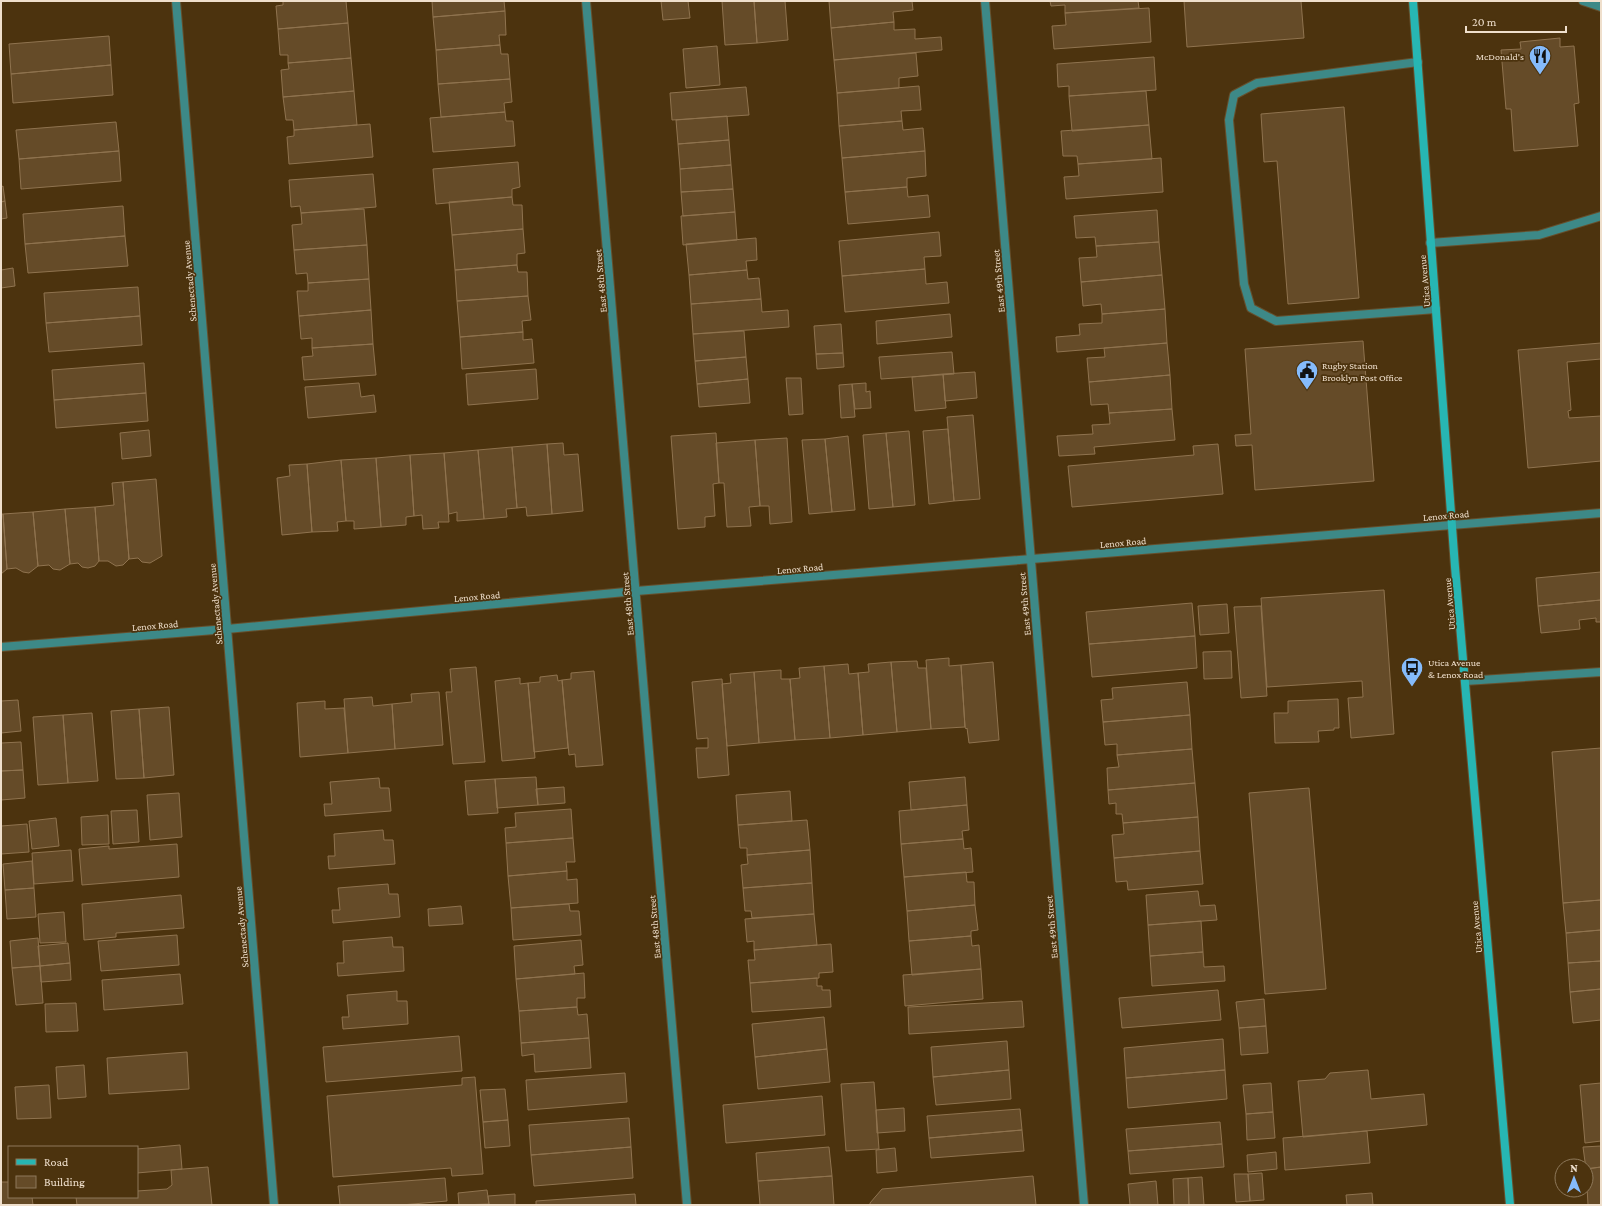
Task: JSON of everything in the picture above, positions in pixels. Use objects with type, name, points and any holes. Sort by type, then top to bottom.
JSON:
[{"type":"main road","name":"Utica Avenue","points":[[1413,1],[1452,525],[1510,1205]]},
{"type":"street","name":"Schenectady Avenue","points":[[176,1],[274,1205]]},
{"type":"street","name":"East 48th Street","points":[[586,1],[687,1205]]},
{"type":"street","name":"East 49th Street","points":[[985,1],[1084,1205]]},
{"type":"street","points":[[1583,1],[1601,7]]},
{"type":"street","points":[[1418,62],[1257,83],[1234,95],[1229,120],[1244,284],[1251,308],[1276,321],[1436,310]]},
{"type":"street","points":[[1430,243],[1539,235],[1601,216]]},
{"type":"street","name":"Lenox Road","points":[[1,647],[227,629],[636,591],[1601,513]]},
{"type":"street","points":[[1465,681],[1601,672]]},
{"type":"building","points":[[283,1],[346,1],[348,23],[278,29],[276,6],[283,5]]},
{"type":"building","points":[[432,1],[504,1],[505,11],[433,17]]},
{"type":"building","points":[[661,1],[688,1],[690,18],[663,20]]},
{"type":"building","points":[[722,1],[754,1],[757,43],[725,45]]},
{"type":"building","points":[[754,1],[785,1],[788,40],[757,43]]},
{"type":"building","points":[[829,1],[912,1],[913,10],[893,12],[894,22],[831,28]]},
{"type":"building","points":[[1050,1],[1138,1],[1139,8],[1065,13],[1065,5],[1051,6]]},
{"type":"building","points":[[1184,1],[1301,1],[1304,38],[1187,47]]},
{"type":"building","points":[[1149,8],[1151,42],[1054,49],[1052,26],[1066,25],[1065,13]]},
{"type":"building","points":[[505,11],[506,35],[499,35],[500,45],[436,50],[433,17]]},
{"type":"building","points":[[894,22],[894,30],[915,29],[915,39],[941,37],[942,50],[834,60],[831,28]]},
{"type":"building","points":[[348,23],[351,58],[288,63],[288,55],[280,55],[278,29]]},
{"type":"building","points":[[109,36],[111,65],[11,74],[9,44]]},
{"type":"building","name":"McDonald's","points":[[1560,38],[1560,47],[1574,46],[1579,103],[1574,104],[1578,146],[1514,151],[1511,109],[1506,109],[1501,50],[1521,49],[1520,42]]},
{"type":"building","points":[[500,45],[501,54],[508,54],[510,79],[438,84],[436,50]]},
{"type":"building","points":[[717,46],[720,85],[686,88],[683,49]]},
{"type":"building","points":[[916,53],[918,76],[899,78],[899,88],[837,93],[834,60]]},
{"type":"building","points":[[1154,57],[1156,90],[1069,96],[1069,86],[1058,87],[1057,64]]},
{"type":"building","points":[[351,58],[354,91],[283,97],[281,70],[289,69],[288,63]]},
{"type":"building","points":[[111,65],[113,95],[13,103],[11,74]]},
{"type":"building","points":[[510,79],[512,102],[504,103],[505,112],[441,117],[438,84]]},
{"type":"building","points":[[919,86],[921,110],[901,111],[902,121],[839,126],[837,93]]},
{"type":"building","points":[[746,87],[749,115],[672,120],[670,93]]},
{"type":"building","points":[[354,91],[357,125],[294,130],[293,120],[286,120],[283,97]]},
{"type":"building","points":[[1146,91],[1149,125],[1072,131],[1069,96]]},
{"type":"building","points":[[1344,107],[1359,298],[1288,304],[1277,161],[1264,162],[1261,114]]},
{"type":"building","points":[[505,112],[506,121],[513,121],[515,146],[433,152],[430,118]]},
{"type":"building","points":[[727,116],[729,140],[678,144],[676,120]]},
{"type":"building","points":[[902,121],[903,130],[923,128],[925,151],[842,158],[839,126]]},
{"type":"building","points":[[116,122],[119,151],[19,159],[16,130]]},
{"type":"building","points":[[370,124],[373,157],[289,164],[287,137],[294,136],[294,130]]},
{"type":"building","points":[[1149,125],[1152,159],[1078,164],[1077,156],[1063,156],[1061,131]]},
{"type":"building","points":[[729,140],[731,165],[680,169],[678,144]]},
{"type":"building","points":[[119,151],[121,181],[21,189],[19,159]]},
{"type":"building","points":[[925,151],[926,176],[907,178],[907,187],[845,192],[842,158]]},
{"type":"building","points":[[1161,158],[1163,192],[1066,199],[1064,177],[1079,176],[1078,164]]},
{"type":"building","points":[[518,162],[520,187],[512,189],[512,197],[436,204],[433,169]]},
{"type":"building","points":[[731,165],[733,189],[681,192],[680,169]]},
{"type":"building","points":[[373,174],[376,207],[301,213],[300,206],[291,207],[289,180]]},
{"type":"building","points":[[3,186],[5,201],[1,202],[1,187]]},
{"type":"building","points":[[907,187],[908,197],[928,195],[930,217],[848,224],[845,192]]},
{"type":"building","points":[[733,189],[735,212],[683,216],[681,192]]},
{"type":"building","points":[[512,197],[513,205],[522,205],[523,229],[452,235],[449,202]]},
{"type":"building","points":[[5,201],[7,218],[1,219],[1,202]]},
{"type":"building","points":[[123,206],[125,236],[25,244],[23,214]]},
{"type":"building","points":[[364,209],[367,245],[294,250],[292,225],[302,224],[301,213]]},
{"type":"building","points":[[1157,210],[1159,242],[1096,246],[1095,237],[1076,238],[1074,216]]},
{"type":"building","points":[[735,212],[737,240],[683,245],[681,216]]},
{"type":"building","points":[[523,229],[525,253],[517,254],[517,265],[455,270],[452,235]]},
{"type":"building","points":[[939,232],[941,256],[924,257],[925,269],[842,276],[839,241]]},
{"type":"building","points":[[125,236],[128,266],[28,273],[25,244]]},
{"type":"building","points":[[756,238],[757,260],[746,261],[747,270],[689,275],[686,244]]},
{"type":"building","points":[[1159,242],[1162,275],[1081,282],[1079,258],[1097,257],[1096,246]]},
{"type":"building","points":[[367,245],[369,279],[308,283],[307,273],[296,274],[294,250]]},
{"type":"building","points":[[517,265],[518,272],[527,272],[528,296],[457,301],[455,270]]},
{"type":"building","points":[[13,268],[15,286],[1,288],[1,270]]},
{"type":"building","points":[[925,269],[926,284],[947,282],[949,303],[845,312],[842,276]]},
{"type":"building","points":[[747,270],[748,279],[759,278],[761,299],[691,304],[689,275]]},
{"type":"building","points":[[1162,275],[1165,309],[1102,314],[1101,304],[1083,306],[1081,282]]},
{"type":"building","points":[[369,279],[371,310],[299,316],[297,291],[308,291],[308,283]]},
{"type":"building","points":[[138,287],[140,316],[46,323],[44,293]]},
{"type":"building","points":[[528,296],[531,320],[522,321],[523,332],[460,337],[457,301]]},
{"type":"building","points":[[761,299],[762,312],[788,310],[789,327],[693,334],[691,304]]},
{"type":"building","points":[[1165,309],[1167,343],[1057,352],[1056,337],[1080,335],[1079,324],[1102,323],[1102,314]]},
{"type":"building","points":[[371,310],[373,344],[312,348],[312,338],[301,339],[299,316]]},
{"type":"building","points":[[950,314],[952,337],[877,344],[876,321]]},
{"type":"building","points":[[140,316],[142,345],[49,352],[46,323]]},
{"type":"building","points":[[841,324],[843,353],[816,354],[814,326]]},
{"type":"building","points":[[744,331],[746,357],[695,361],[693,334]]},
{"type":"building","points":[[523,332],[523,340],[532,339],[534,363],[462,369],[460,337]]},
{"type":"building","name":"Rugby Station Brooklyn Post Office","points":[[1363,341],[1374,481],[1255,490],[1252,445],[1236,446],[1235,435],[1251,434],[1245,349]]},
{"type":"building","points":[[1167,343],[1170,375],[1089,382],[1087,358],[1105,357],[1104,348]]},
{"type":"building","points":[[1601,343],[1601,359],[1567,362],[1571,410],[1568,411],[1569,418],[1601,416],[1601,461],[1528,468],[1518,350]]},
{"type":"building","points":[[373,344],[376,375],[304,380],[302,357],[313,356],[312,348]]},
{"type":"building","points":[[952,352],[954,374],[881,379],[879,357]]},
{"type":"building","points":[[843,353],[844,367],[817,369],[816,354]]},
{"type":"building","points":[[746,357],[748,379],[697,384],[695,361]]},
{"type":"building","points":[[144,363],[146,393],[54,400],[52,370]]},
{"type":"building","points":[[536,369],[538,399],[468,405],[466,374]]},
{"type":"building","points":[[975,372],[977,398],[945,401],[943,374]]},
{"type":"building","points":[[943,374],[946,408],[915,411],[912,377]]},
{"type":"building","points":[[1170,375],[1172,409],[1109,413],[1108,404],[1091,405],[1089,382]]},
{"type":"building","points":[[786,378],[801,378],[803,414],[789,415]]},
{"type":"building","points":[[748,379],[750,403],[699,407],[697,384]]},
{"type":"building","points":[[359,383],[361,397],[374,395],[376,412],[308,418],[305,387]]},
{"type":"building","points":[[866,383],[866,392],[870,391],[871,408],[855,409],[852,384]]},
{"type":"building","points":[[852,384],[855,417],[841,418],[839,385]]},
{"type":"building","points":[[146,393],[148,421],[56,428],[54,400]]},
{"type":"building","points":[[1172,409],[1175,440],[1094,447],[1095,454],[1059,456],[1057,436],[1093,434],[1092,425],[1110,424],[1109,413]]},
{"type":"building","points":[[973,415],[980,499],[954,501],[947,417]]},
{"type":"building","points":[[948,429],[954,501],[929,504],[923,431]]},
{"type":"building","points":[[149,430],[151,456],[122,459],[120,433]]},
{"type":"building","points":[[909,431],[915,505],[893,507],[886,433]]},
{"type":"building","points":[[716,433],[719,483],[713,484],[715,516],[705,517],[705,527],[678,529],[671,436]]},
{"type":"building","points":[[886,433],[893,507],[869,509],[863,435]]},
{"type":"building","points":[[848,436],[855,510],[832,512],[825,439]]},
{"type":"building","points":[[787,438],[792,522],[770,524],[769,506],[760,506],[755,440]]},
{"type":"building","points":[[825,439],[832,512],[809,514],[802,440]]},
{"type":"building","points":[[755,440],[760,506],[749,507],[751,526],[727,527],[724,483],[719,483],[716,443]]},
{"type":"building","points":[[563,443],[564,455],[578,454],[583,511],[552,514],[547,444]]},
{"type":"building","points":[[547,444],[552,514],[527,516],[526,507],[517,508],[512,447]]},
{"type":"building","points":[[1218,444],[1223,494],[1072,507],[1068,466],[1194,455],[1193,446]]},
{"type":"building","points":[[512,447],[517,508],[506,509],[507,517],[484,519],[478,450]]},
{"type":"building","points":[[478,450],[484,519],[457,521],[457,512],[449,514],[444,453]]},
{"type":"building","points":[[444,453],[449,522],[438,522],[439,528],[423,529],[422,515],[414,516],[410,455]]},
{"type":"building","points":[[410,455],[414,516],[406,517],[406,525],[381,527],[376,458]]},
{"type":"building","points":[[376,458],[381,527],[354,529],[354,521],[346,521],[341,460]]},
{"type":"building","points":[[341,460],[346,521],[337,522],[338,531],[312,532],[307,464]]},
{"type":"building","points":[[307,464],[312,532],[282,535],[277,478],[290,476],[289,465]]},
{"type":"building","points":[[156,479],[162,556],[150,563],[142,562],[138,558],[129,559],[123,482]]},
{"type":"building","points":[[123,482],[129,559],[123,565],[116,566],[108,561],[99,561],[95,507],[114,505],[112,483]]},
{"type":"building","points":[[95,507],[99,561],[95,566],[88,568],[82,567],[78,563],[70,564],[65,509]]},
{"type":"building","points":[[65,509],[70,564],[60,570],[53,569],[49,565],[38,566],[33,512]]},
{"type":"building","points":[[33,512],[38,566],[29,573],[23,572],[16,568],[7,569],[3,514]]},
{"type":"building","points":[[1,514],[3,514],[7,569],[1,574]]},
{"type":"building","points":[[1601,572],[1601,600],[1538,606],[1536,578]]},
{"type":"building","points":[[1384,590],[1394,734],[1351,738],[1348,698],[1363,697],[1362,681],[1267,687],[1261,598]]},
{"type":"building","points":[[1601,600],[1601,622],[1596,622],[1596,618],[1579,620],[1580,629],[1541,633],[1538,606]]},
{"type":"building","points":[[1192,603],[1195,636],[1089,644],[1086,612]]},
{"type":"building","points":[[1227,604],[1229,633],[1200,635],[1198,606]]},
{"type":"building","points":[[1261,606],[1267,696],[1241,698],[1234,607]]},
{"type":"building","points":[[1195,636],[1197,668],[1092,677],[1089,644]]},
{"type":"building","points":[[1231,651],[1232,678],[1204,679],[1203,652]]},
{"type":"building","points":[[949,658],[949,666],[961,665],[965,727],[931,729],[926,660]]},
{"type":"building","points":[[917,661],[918,668],[926,668],[931,729],[897,732],[891,662]]},
{"type":"building","points":[[891,662],[897,732],[863,735],[858,673],[869,672],[868,664]]},
{"type":"building","points":[[993,662],[999,740],[969,743],[967,728],[966,729],[965,727],[961,665]]},
{"type":"building","points":[[848,664],[849,674],[858,673],[863,735],[830,738],[824,666]]},
{"type":"building","points":[[824,666],[830,738],[795,740],[790,679],[800,678],[799,668]]},
{"type":"building","points":[[476,667],[485,762],[453,764],[446,692],[452,692],[450,669]]},
{"type":"building","points":[[781,670],[781,679],[790,679],[795,740],[759,743],[754,672]]},
{"type":"building","points":[[594,671],[603,765],[576,767],[575,754],[569,755],[562,680],[571,679],[571,673]]},
{"type":"building","points":[[754,672],[759,743],[727,746],[722,684],[731,683],[730,674]]},
{"type":"building","points":[[557,675],[558,681],[562,680],[568,748],[534,752],[528,683],[540,682],[540,677]]},
{"type":"building","points":[[520,678],[520,684],[528,683],[535,758],[502,761],[495,681]]},
{"type":"building","points":[[722,679],[729,775],[698,778],[696,748],[708,748],[708,738],[697,739],[692,682]]},
{"type":"building","points":[[1187,682],[1190,715],[1103,722],[1101,700],[1113,699],[1112,688]]},
{"type":"building","points":[[439,692],[443,745],[395,749],[392,704],[412,702],[411,694]]},
{"type":"building","points":[[372,697],[373,706],[392,704],[395,749],[348,753],[344,699]]},
{"type":"building","points":[[1338,699],[1339,728],[1334,728],[1334,730],[1318,731],[1319,742],[1275,743],[1274,713],[1288,713],[1288,701]]},
{"type":"building","points":[[18,700],[21,731],[1,733],[1,701]]},
{"type":"building","points":[[325,701],[325,709],[344,708],[348,753],[300,757],[297,703]]},
{"type":"building","points":[[169,707],[174,775],[144,778],[139,709]]},
{"type":"building","points":[[139,709],[144,778],[116,779],[111,711]]},
{"type":"building","points":[[92,713],[98,781],[68,783],[63,715]]},
{"type":"building","points":[[63,715],[68,783],[38,785],[33,717]]},
{"type":"building","points":[[1190,715],[1192,749],[1117,755],[1117,744],[1105,745],[1103,722]]},
{"type":"building","points":[[21,742],[23,770],[1,771],[1,743]]},
{"type":"building","points":[[1601,748],[1601,900],[1563,903],[1552,752]]},
{"type":"building","points":[[1192,749],[1195,783],[1108,790],[1107,768],[1119,767],[1117,755]]},
{"type":"building","points":[[23,770],[25,798],[1,800],[1,771]]},
{"type":"building","points":[[536,777],[538,805],[497,808],[495,779]]},
{"type":"building","points":[[965,777],[967,805],[911,810],[909,782]]},
{"type":"building","points":[[379,778],[380,788],[389,788],[391,811],[325,816],[324,804],[332,804],[330,782]]},
{"type":"building","points":[[495,779],[498,813],[468,815],[465,781]]},
{"type":"building","points":[[1195,783],[1198,817],[1123,823],[1122,814],[1116,814],[1116,803],[1109,804],[1108,790]]},
{"type":"building","points":[[564,787],[565,803],[538,805],[536,789]]},
{"type":"building","points":[[1309,788],[1326,989],[1265,994],[1249,793]]},
{"type":"building","points":[[790,791],[792,821],[738,825],[736,795]]},
{"type":"building","points":[[179,793],[182,837],[150,840],[147,795]]},
{"type":"building","points":[[967,805],[969,830],[962,831],[963,839],[901,844],[899,811]]},
{"type":"building","points":[[571,809],[573,838],[506,843],[505,828],[516,827],[515,813]]},
{"type":"building","points":[[137,810],[139,842],[113,844],[111,811]]},
{"type":"building","points":[[108,815],[109,844],[82,845],[81,817]]},
{"type":"building","points":[[1198,817],[1200,851],[1114,858],[1112,835],[1124,834],[1123,823]]},
{"type":"building","points":[[56,818],[59,846],[32,849],[29,821]]},
{"type":"building","points":[[807,820],[810,850],[747,855],[747,848],[740,848],[738,825]]},
{"type":"building","points":[[27,824],[29,852],[1,854],[1,826]]},
{"type":"building","points":[[383,830],[384,840],[393,840],[395,864],[329,869],[328,856],[335,856],[334,834]]},
{"type":"building","points":[[573,838],[575,862],[566,862],[567,871],[508,876],[506,843]]},
{"type":"building","points":[[963,839],[964,849],[971,848],[973,872],[904,877],[901,844]]},
{"type":"building","points":[[177,844],[179,877],[82,885],[79,849],[109,846],[109,849]]},
{"type":"building","points":[[71,850],[73,881],[34,884],[32,853]]},
{"type":"building","points":[[810,850],[812,883],[743,888],[741,865],[748,864],[747,855]]},
{"type":"building","points":[[1200,851],[1203,884],[1128,890],[1127,881],[1116,882],[1114,858]]},
{"type":"building","points":[[32,861],[34,888],[5,890],[3,864]]},
{"type":"building","points":[[567,871],[567,880],[577,879],[578,903],[511,908],[508,876]]},
{"type":"building","points":[[966,872],[967,882],[974,882],[975,905],[907,911],[904,877]]},
{"type":"building","points":[[812,883],[814,914],[752,918],[751,911],[745,911],[743,888]]},
{"type":"building","points":[[388,884],[389,894],[398,894],[400,917],[333,923],[332,910],[340,910],[338,888]]},
{"type":"building","points":[[34,888],[36,917],[7,919],[5,890]]},
{"type":"building","points":[[1198,891],[1200,906],[1215,905],[1217,920],[1148,925],[1146,895]]},
{"type":"building","points":[[181,895],[184,928],[116,933],[116,937],[84,940],[82,904]]},
{"type":"building","points":[[1601,900],[1601,930],[1566,933],[1563,903]]},
{"type":"building","points":[[569,904],[570,911],[579,911],[581,935],[513,940],[511,908]]},
{"type":"building","points":[[975,905],[978,930],[971,931],[971,936],[909,941],[907,911]]},
{"type":"building","points":[[461,906],[463,924],[429,926],[428,909]]},
{"type":"building","points":[[64,912],[66,942],[40,943],[38,914]]},
{"type":"building","points":[[814,914],[817,945],[754,950],[754,941],[747,942],[745,919]]},
{"type":"building","points":[[1201,921],[1203,952],[1150,956],[1148,925]]},
{"type":"building","points":[[1601,930],[1601,961],[1568,963],[1566,933]]},
{"type":"building","points":[[177,935],[179,965],[101,971],[98,941]]},
{"type":"building","points":[[971,936],[972,946],[979,945],[981,969],[912,975],[909,941]]},
{"type":"building","points":[[392,937],[393,947],[403,947],[404,971],[338,976],[337,963],[344,963],[343,941]]},
{"type":"building","points":[[38,938],[40,966],[12,968],[10,941]]},
{"type":"building","points":[[581,940],[583,965],[574,966],[575,974],[516,979],[514,946]]},
{"type":"building","points":[[68,943],[70,963],[40,966],[38,946]]},
{"type":"building","points":[[831,944],[833,972],[819,973],[819,978],[750,983],[748,960],[755,960],[754,950]]},
{"type":"building","points":[[1203,952],[1204,967],[1224,966],[1225,981],[1152,986],[1150,956]]},
{"type":"building","points":[[1601,961],[1601,989],[1570,992],[1568,963]]},
{"type":"building","points":[[70,963],[71,980],[41,982],[40,966]]},
{"type":"building","points":[[40,966],[43,1003],[16,1005],[12,968]]},
{"type":"building","points":[[981,969],[983,999],[905,1006],[903,975]]},
{"type":"building","points":[[584,973],[585,998],[577,998],[577,1007],[519,1011],[516,979]]},
{"type":"building","points":[[180,974],[183,1004],[104,1010],[102,980]]},
{"type":"building","points":[[817,978],[817,986],[822,986],[822,990],[830,990],[831,1007],[752,1012],[750,983]]},
{"type":"building","points":[[1601,989],[1601,1020],[1573,1023],[1570,992]]},
{"type":"building","points":[[1218,990],[1221,1020],[1122,1028],[1119,998]]},
{"type":"building","points":[[397,991],[397,1001],[407,1001],[408,1024],[343,1029],[342,1017],[349,1017],[347,995]]},
{"type":"building","points":[[1264,999],[1266,1026],[1239,1028],[1236,1002]]},
{"type":"building","points":[[1022,1001],[1024,1027],[909,1034],[908,1007]]},
{"type":"building","points":[[76,1003],[78,1031],[46,1032],[45,1004]]},
{"type":"building","points":[[577,1007],[578,1015],[587,1014],[589,1038],[521,1043],[519,1011]]},
{"type":"building","points":[[824,1017],[827,1049],[755,1057],[752,1024]]},
{"type":"building","points":[[1266,1026],[1268,1053],[1241,1055],[1239,1028]]},
{"type":"building","points":[[459,1036],[462,1071],[326,1082],[323,1047]]},
{"type":"building","points":[[589,1038],[591,1068],[535,1072],[534,1054],[522,1056],[521,1043]]},
{"type":"building","points":[[1223,1039],[1225,1070],[1126,1078],[1124,1048]]},
{"type":"building","points":[[1007,1041],[1009,1070],[933,1077],[931,1047]]},
{"type":"building","points":[[827,1049],[830,1082],[758,1089],[755,1057]]},
{"type":"building","points":[[187,1052],[189,1089],[109,1094],[107,1058]]},
{"type":"building","points":[[84,1065],[86,1097],[58,1099],[56,1067]]},
{"type":"building","points":[[1009,1070],[1011,1099],[936,1105],[933,1077]]},
{"type":"building","points":[[1225,1070],[1227,1099],[1128,1108],[1126,1078]]},
{"type":"building","points":[[1368,1070],[1371,1099],[1424,1094],[1427,1125],[1303,1137],[1298,1081],[1325,1079],[1330,1073]]},
{"type":"building","points":[[625,1073],[627,1102],[528,1110],[526,1080]]},
{"type":"building","points":[[475,1077],[483,1174],[452,1176],[451,1168],[333,1177],[327,1096],[462,1085],[462,1078]]},
{"type":"building","points":[[874,1082],[879,1149],[846,1151],[841,1084]]},
{"type":"building","points":[[1271,1083],[1273,1112],[1246,1114],[1243,1085]]},
{"type":"building","points":[[1601,1083],[1601,1141],[1585,1143],[1580,1085]]},
{"type":"building","points":[[49,1085],[51,1118],[17,1119],[15,1087]]},
{"type":"building","points":[[505,1089],[508,1120],[483,1122],[480,1090]]},
{"type":"building","points":[[822,1096],[825,1135],[726,1143],[723,1105]]},
{"type":"building","points":[[904,1108],[905,1131],[877,1133],[876,1110]]},
{"type":"building","points":[[1020,1109],[1022,1130],[929,1138],[927,1116]]},
{"type":"building","points":[[1273,1112],[1275,1138],[1247,1140],[1246,1114]]},
{"type":"building","points":[[629,1118],[631,1147],[531,1155],[529,1125]]},
{"type":"building","points":[[508,1120],[510,1146],[485,1148],[483,1122]]},
{"type":"building","points":[[1220,1122],[1222,1144],[1128,1151],[1126,1129]]},
{"type":"building","points":[[1022,1130],[1024,1151],[931,1158],[929,1138]]},
{"type":"building","points":[[1367,1131],[1370,1163],[1285,1170],[1283,1138]]},
{"type":"building","points":[[1222,1144],[1224,1167],[1130,1174],[1128,1151]]},
{"type":"building","points":[[180,1145],[182,1169],[138,1173],[138,1149]]},
{"type":"building","points":[[1601,1146],[1601,1167],[1594,1168],[1594,1158],[1584,1158],[1583,1147]]},
{"type":"building","points":[[631,1147],[633,1178],[534,1186],[531,1155]]},
{"type":"building","points":[[829,1147],[832,1176],[758,1181],[756,1153]]},
{"type":"building","points":[[895,1148],[897,1171],[877,1173],[876,1150]]},
{"type":"building","points":[[1276,1152],[1277,1169],[1248,1172],[1247,1155]]},
{"type":"building","points":[[208,1167],[212,1205],[77,1205],[76,1198],[138,1198],[138,1191],[167,1189],[172,1185],[171,1170]]},
{"type":"building","points":[[1601,1167],[1601,1205],[1588,1205],[1588,1198],[1594,1198],[1594,1168]]},
{"type":"building","points":[[1262,1173],[1264,1200],[1250,1201],[1248,1174]]},
{"type":"building","points":[[1234,1174],[1248,1174],[1250,1201],[1236,1202]]},
{"type":"building","points":[[832,1176],[834,1205],[760,1205],[758,1181]]},
{"type":"building","points":[[1033,1176],[1036,1205],[870,1205],[882,1189]]},
{"type":"building","points":[[1202,1177],[1204,1205],[1189,1205],[1188,1178]]},
{"type":"building","points":[[445,1178],[447,1201],[401,1205],[340,1205],[338,1186]]},
{"type":"building","points":[[1188,1178],[1189,1205],[1174,1205],[1173,1179]]},
{"type":"building","points":[[1156,1181],[1158,1205],[1130,1205],[1128,1184]]},
{"type":"building","points":[[1,1182],[8,1182],[8,1198],[32,1198],[33,1205],[1,1205]]},
{"type":"building","points":[[487,1190],[489,1204],[459,1205],[458,1193]]},
{"type":"building","points":[[1372,1193],[1373,1205],[1347,1205],[1346,1195]]},
{"type":"building","points":[[515,1194],[515,1205],[489,1205],[488,1196]]},
{"type":"building","points":[[635,1194],[636,1205],[536,1205],[536,1201]]},
{"type":"place","name":"McDonald's","points":[[1540,76]]},
{"type":"place","name":"Rugby Station Brooklyn Post Office","points":[[1307,390]]},
{"type":"place","name":"Utica Avenue & Lenox Road","points":[[1412,688]]}]
